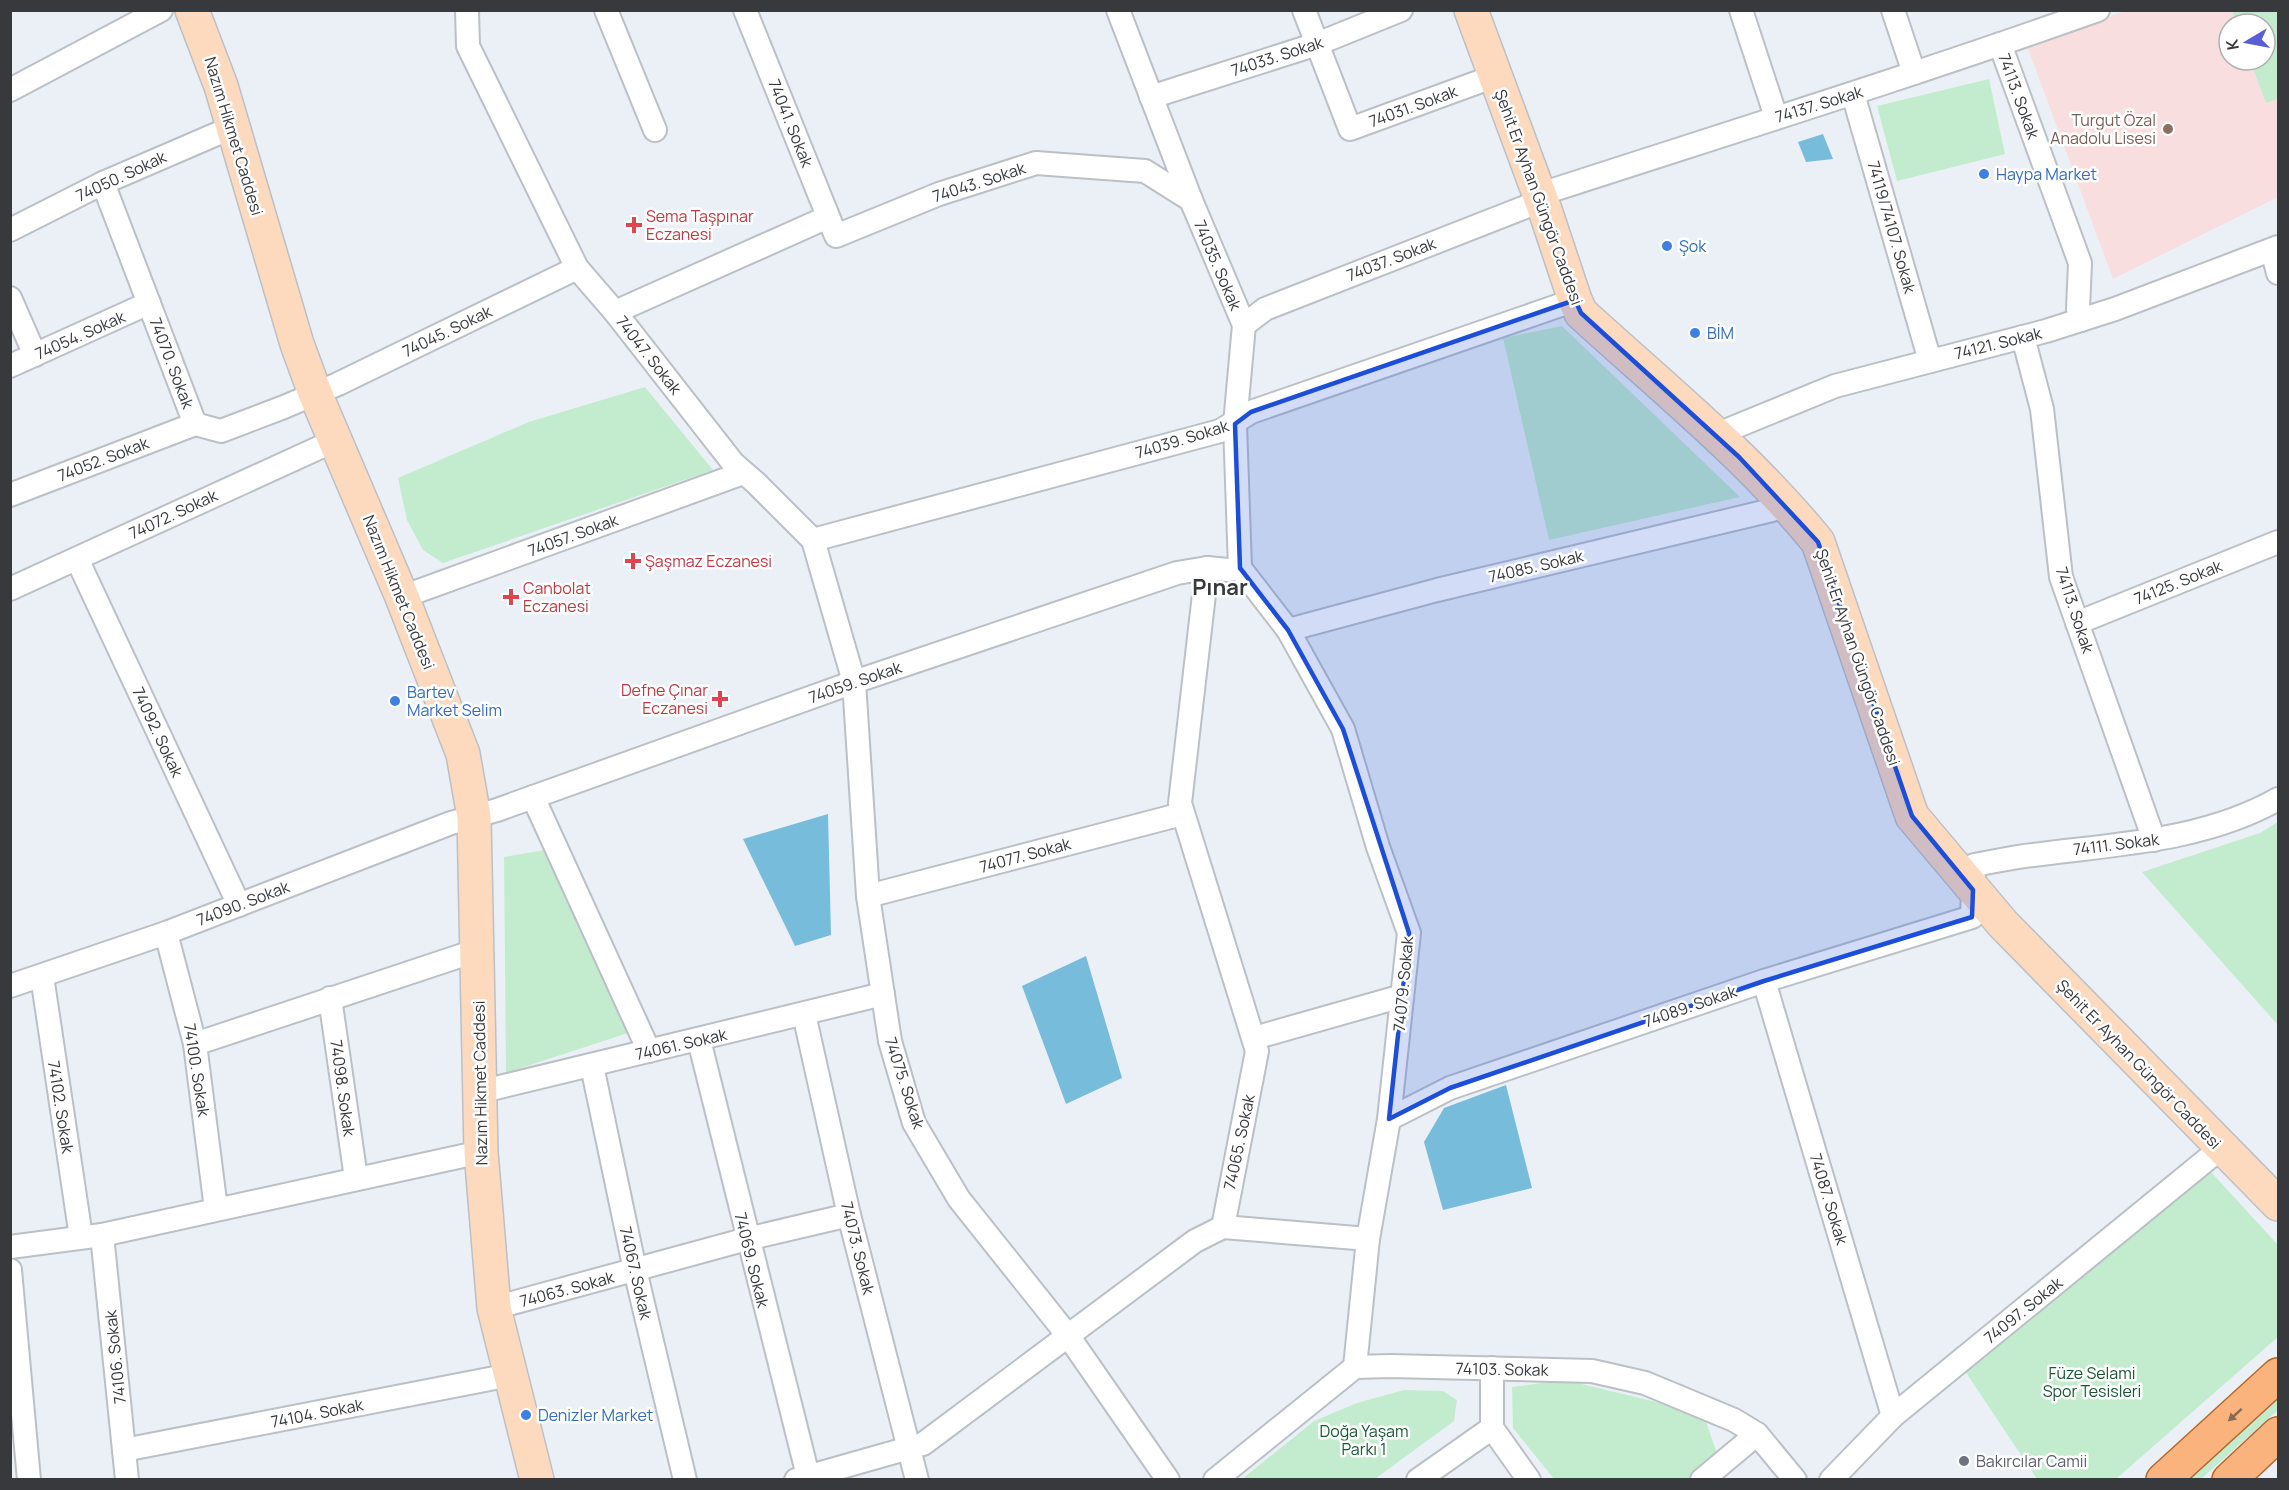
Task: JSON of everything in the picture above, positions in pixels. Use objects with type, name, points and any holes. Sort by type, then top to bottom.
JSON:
[{"type":"main road","name":"Nazım Hikmet Caddesi","points":[[192,10],[221,86],[297,344],[315,393],[402,597],[463,754],[474,817],[481,1152],[494,1308],[537,1479]]},
{"type":"main road","name":"Şehit Er Ayhan Güngör Caddesi","points":[[1471,10],[1581,313],[1720,439],[1781,500],[1818,542],[1912,816],[1973,890],[2221,1148],[2278,1204]]},
{"type":"main road","points":[[2163,1479],[2278,1375]]},
{"type":"main road","points":[[2229,1479],[2278,1434]]},
{"type":"street","points":[[10,90],[161,10]]},
{"type":"street","name":"74047. Sokak","points":[[467,10],[468,46],[577,268],[615,312],[733,463],[813,540],[854,682]]},
{"type":"street","points":[[606,10],[655,130]]},
{"type":"street","name":"74041. Sokak","points":[[745,10],[832,227]]},
{"type":"street","name":"74035. Sokak","points":[[1118,10],[1191,200],[1244,325],[1235,424],[1240,568]]},
{"type":"street","name":"74031. Sokak","points":[[1304,10],[1350,129],[1495,76]]},
{"type":"street","name":"74033. Sokak","points":[[1151,97],[1317,44],[1401,10]]},
{"type":"street","points":[[1741,10],[1776,117]]},
{"type":"street","points":[[1893,10],[1914,73]]},
{"type":"street","name":"74137. Sokak","points":[[1541,198],[1553,190],[1853,94],[2098,10]]},
{"type":"street","name":"74113. Sokak","points":[[2000,44],[2080,263],[2078,309],[2081,320]]},
{"type":"street","name":"74119/74107. Sokak","points":[[1853,94],[1930,361]]},
{"type":"street","name":"74050. Sokak","points":[[10,230],[103,183],[233,127]]},
{"type":"street","name":"74043. Sokak","points":[[832,227],[1036,164],[1145,171],[1191,200]]},
{"type":"street","name":"74070. Sokak","points":[[103,183],[195,424],[220,431],[315,393]]},
{"type":"street","name":"74037. Sokak","points":[[1244,325],[1264,309],[1528,206],[1541,198]]},
{"type":"street","points":[[615,312],[832,227]]},
{"type":"street","points":[[2275,249],[2278,273]]},
{"type":"street","name":"74121. Sokak","points":[[1720,439],[1731,429],[1835,386],[2081,320],[2275,249]]},
{"type":"street","name":"74045. Sokak","points":[[315,393],[577,268]]},
{"type":"street","points":[[10,298],[35,355]]},
{"type":"street","name":"74039. Sokak","points":[[813,540],[1220,431],[1235,424],[1251,412],[1575,300]]},
{"type":"street","name":"74054. Sokak","points":[[10,366],[149,303]]},
{"type":"street","name":"74113. Sokak","points":[[2023,337],[2042,409],[2061,577],[2154,840]]},
{"type":"street","name":"74052. Sokak","points":[[10,495],[195,424]]},
{"type":"street","name":"74072. Sokak","points":[[10,590],[336,440]]},
{"type":"street","name":"74057. Sokak","points":[[402,597],[743,473]]},
{"type":"street","name":"74085. Sokak","points":[[1288,630],[1437,590],[1772,510],[1781,500]]},
{"type":"street","name":"74125. Sokak","points":[[2077,622],[2278,542]]},
{"type":"street","name":"74092. Sokak","points":[[77,559],[239,904]]},
{"type":"street","name":"74059. Sokak","points":[[474,817],[854,682],[1178,573],[1207,568],[1228,570],[1240,568]]},
{"type":"street","name":"74065. Sokak","points":[[1207,568],[1180,803],[1257,1051],[1225,1207],[1223,1227]]},
{"type":"street","name":"74079. Sokak","points":[[1240,568],[1288,630],[1343,729],[1378,847],[1409,933],[1389,1119],[1368,1239],[1354,1367]]},
{"type":"street","name":"74075. Sokak","points":[[854,682],[868,896],[890,1041],[914,1123],[959,1199],[1069,1336],[1168,1479]]},
{"type":"street","points":[[533,797],[649,1052]]},
{"type":"street","name":"74111. Sokak","points":[[1973,890],[1974,865],[2030,855],[2154,840],[2197,831],[2260,810],[2278,800]]},
{"type":"street","name":"74077. Sokak","points":[[868,896],[1182,814]]},
{"type":"street","name":"74090. Sokak","points":[[10,986],[166,933],[451,823],[474,817]]},
{"type":"street","name":"74089. Sokak","points":[[1389,1119],[1450,1088],[1764,981],[1972,917],[1973,890]]},
{"type":"street","name":"74100. Sokak","points":[[166,933],[195,1044],[216,1209]]},
{"type":"street","points":[[195,1044],[478,950]]},
{"type":"street","name":"74102. Sokak","points":[[42,976],[91,1236]]},
{"type":"street","name":"74087. Sokak","points":[[1764,981],[1893,1416]]},
{"type":"street","name":"74061. Sokak","points":[[479,1092],[883,994]]},
{"type":"street","points":[[1254,1038],[1402,996]]},
{"type":"street","name":"74098. Sokak","points":[[330,998],[356,1178]]},
{"type":"street","name":"74073. Sokak","points":[[804,1014],[849,1215],[917,1479]]},
{"type":"street","name":"74069. Sokak","points":[[699,1040],[804,1478]]},
{"type":"street","name":"74067. Sokak","points":[[592,1066],[635,1270],[685,1479]]},
{"type":"street","name":"74097. Sokak","points":[[1831,1479],[1893,1416],[2221,1148]]},
{"type":"street","points":[[10,1247],[91,1236],[481,1152]]},
{"type":"street","name":"74063. Sokak","points":[[494,1308],[747,1239],[849,1215]]},
{"type":"street","points":[[804,1478],[923,1444],[1195,1240],[1223,1227],[1368,1239]]},
{"type":"street","name":"74106. Sokak","points":[[91,1236],[127,1479]]},
{"type":"street","points":[[10,1270],[12,1315],[29,1479]]},
{"type":"street","points":[[1215,1479],[1354,1367]]},
{"type":"street","name":"74103. Sokak","points":[[1354,1367],[1592,1371],[1645,1383],[1734,1420],[1757,1434],[1795,1479]]},
{"type":"street","points":[[1492,1368],[1492,1428],[1529,1479]]},
{"type":"street","name":"74104. Sokak","points":[[124,1450],[510,1375]]},
{"type":"street","points":[[1418,1479],[1492,1428]]},
{"type":"street","points":[[1702,1479],[1757,1434]]},
{"type":"highlighted area","points":[[1575,300],[1581,313],[1739,457],[1818,542],[1912,816],[1973,890],[1972,917],[1764,981],[1450,1088],[1389,1119],[1409,933],[1343,729],[1288,630],[1240,568],[1235,424],[1251,412]]},
{"type":"shaded area","name":"Turgut Özal Anadolu Lisesi","points":[[2126,11],[2278,11],[2278,197],[2113,279],[2026,43]]},
{"type":"green space","points":[[2278,11],[2278,99],[2266,103],[2254,72],[2277,72],[2277,12],[2232,12]]},
{"type":"green space","points":[[1989,79],[2005,154],[1897,181],[1877,106]]},
{"type":"green space","points":[[1562,326],[1740,497],[1549,540],[1503,338]]},
{"type":"green space","points":[[645,387],[713,470],[443,563],[423,550],[407,520],[398,478],[529,422]]},
{"type":"green space","points":[[2278,822],[2278,1025],[2142,872],[2260,833]]},
{"type":"green space","points":[[557,848],[640,1029],[506,1073],[504,857]]},
{"type":"green space","name":"Füze Selami Spor Tesisleri","points":[[2210,1171],[2278,1245],[2278,1337],[2116,1479],[2037,1479],[1965,1371]]},
{"type":"green space","points":[[1565,1380],[1656,1402],[1705,1419],[1718,1456],[1687,1479],[1554,1479],[1513,1428],[1512,1387]]},
{"type":"green space","name":"Doğa Yaşam Parkı 1","points":[[1404,1390],[1443,1391],[1457,1400],[1454,1421],[1375,1479],[1242,1479],[1314,1421],[1357,1403]]},
{"type":"green space","points":[[2278,1397],[2278,1410],[2201,1479],[2185,1480]]},
{"type":"water","points":[[1823,134],[1833,159],[1806,162],[1798,142]]},
{"type":"water","points":[[828,814],[831,935],[795,946],[743,839]]},
{"type":"water","points":[[1086,956],[1122,1078],[1066,1104],[1022,986]]},
{"type":"water","points":[[1506,1085],[1532,1188],[1443,1210],[1424,1142],[1444,1108]]},
{"type":"place","name":"Turgut Özal Anadolu Lisesi","points":[[2168,129]]},
{"type":"place","name":"Haypa Market","points":[[1984,174]]},
{"type":"place","name":"Sema Taşpınar Eczanesi","points":[[634,225]]},
{"type":"place","name":"Şok","points":[[1667,246]]},
{"type":"place","name":"BİM","points":[[1695,333]]},
{"type":"place","name":"Şaşmaz Eczanesi","points":[[633,561]]},
{"type":"place","name":"Canbolat Eczanesi","points":[[511,597]]},
{"type":"place","name":"Defne Çınar Eczanesi","points":[[720,699]]},
{"type":"place","name":"Bartev Market Selim","points":[[395,701]]},
{"type":"place","name":"Denizler Market","points":[[526,1415]]},
{"type":"place","name":"Bakırcılar Camii","points":[[1964,1461]]},
{"type":"district","name":"Pınar","points":[[1220,587]]}]
